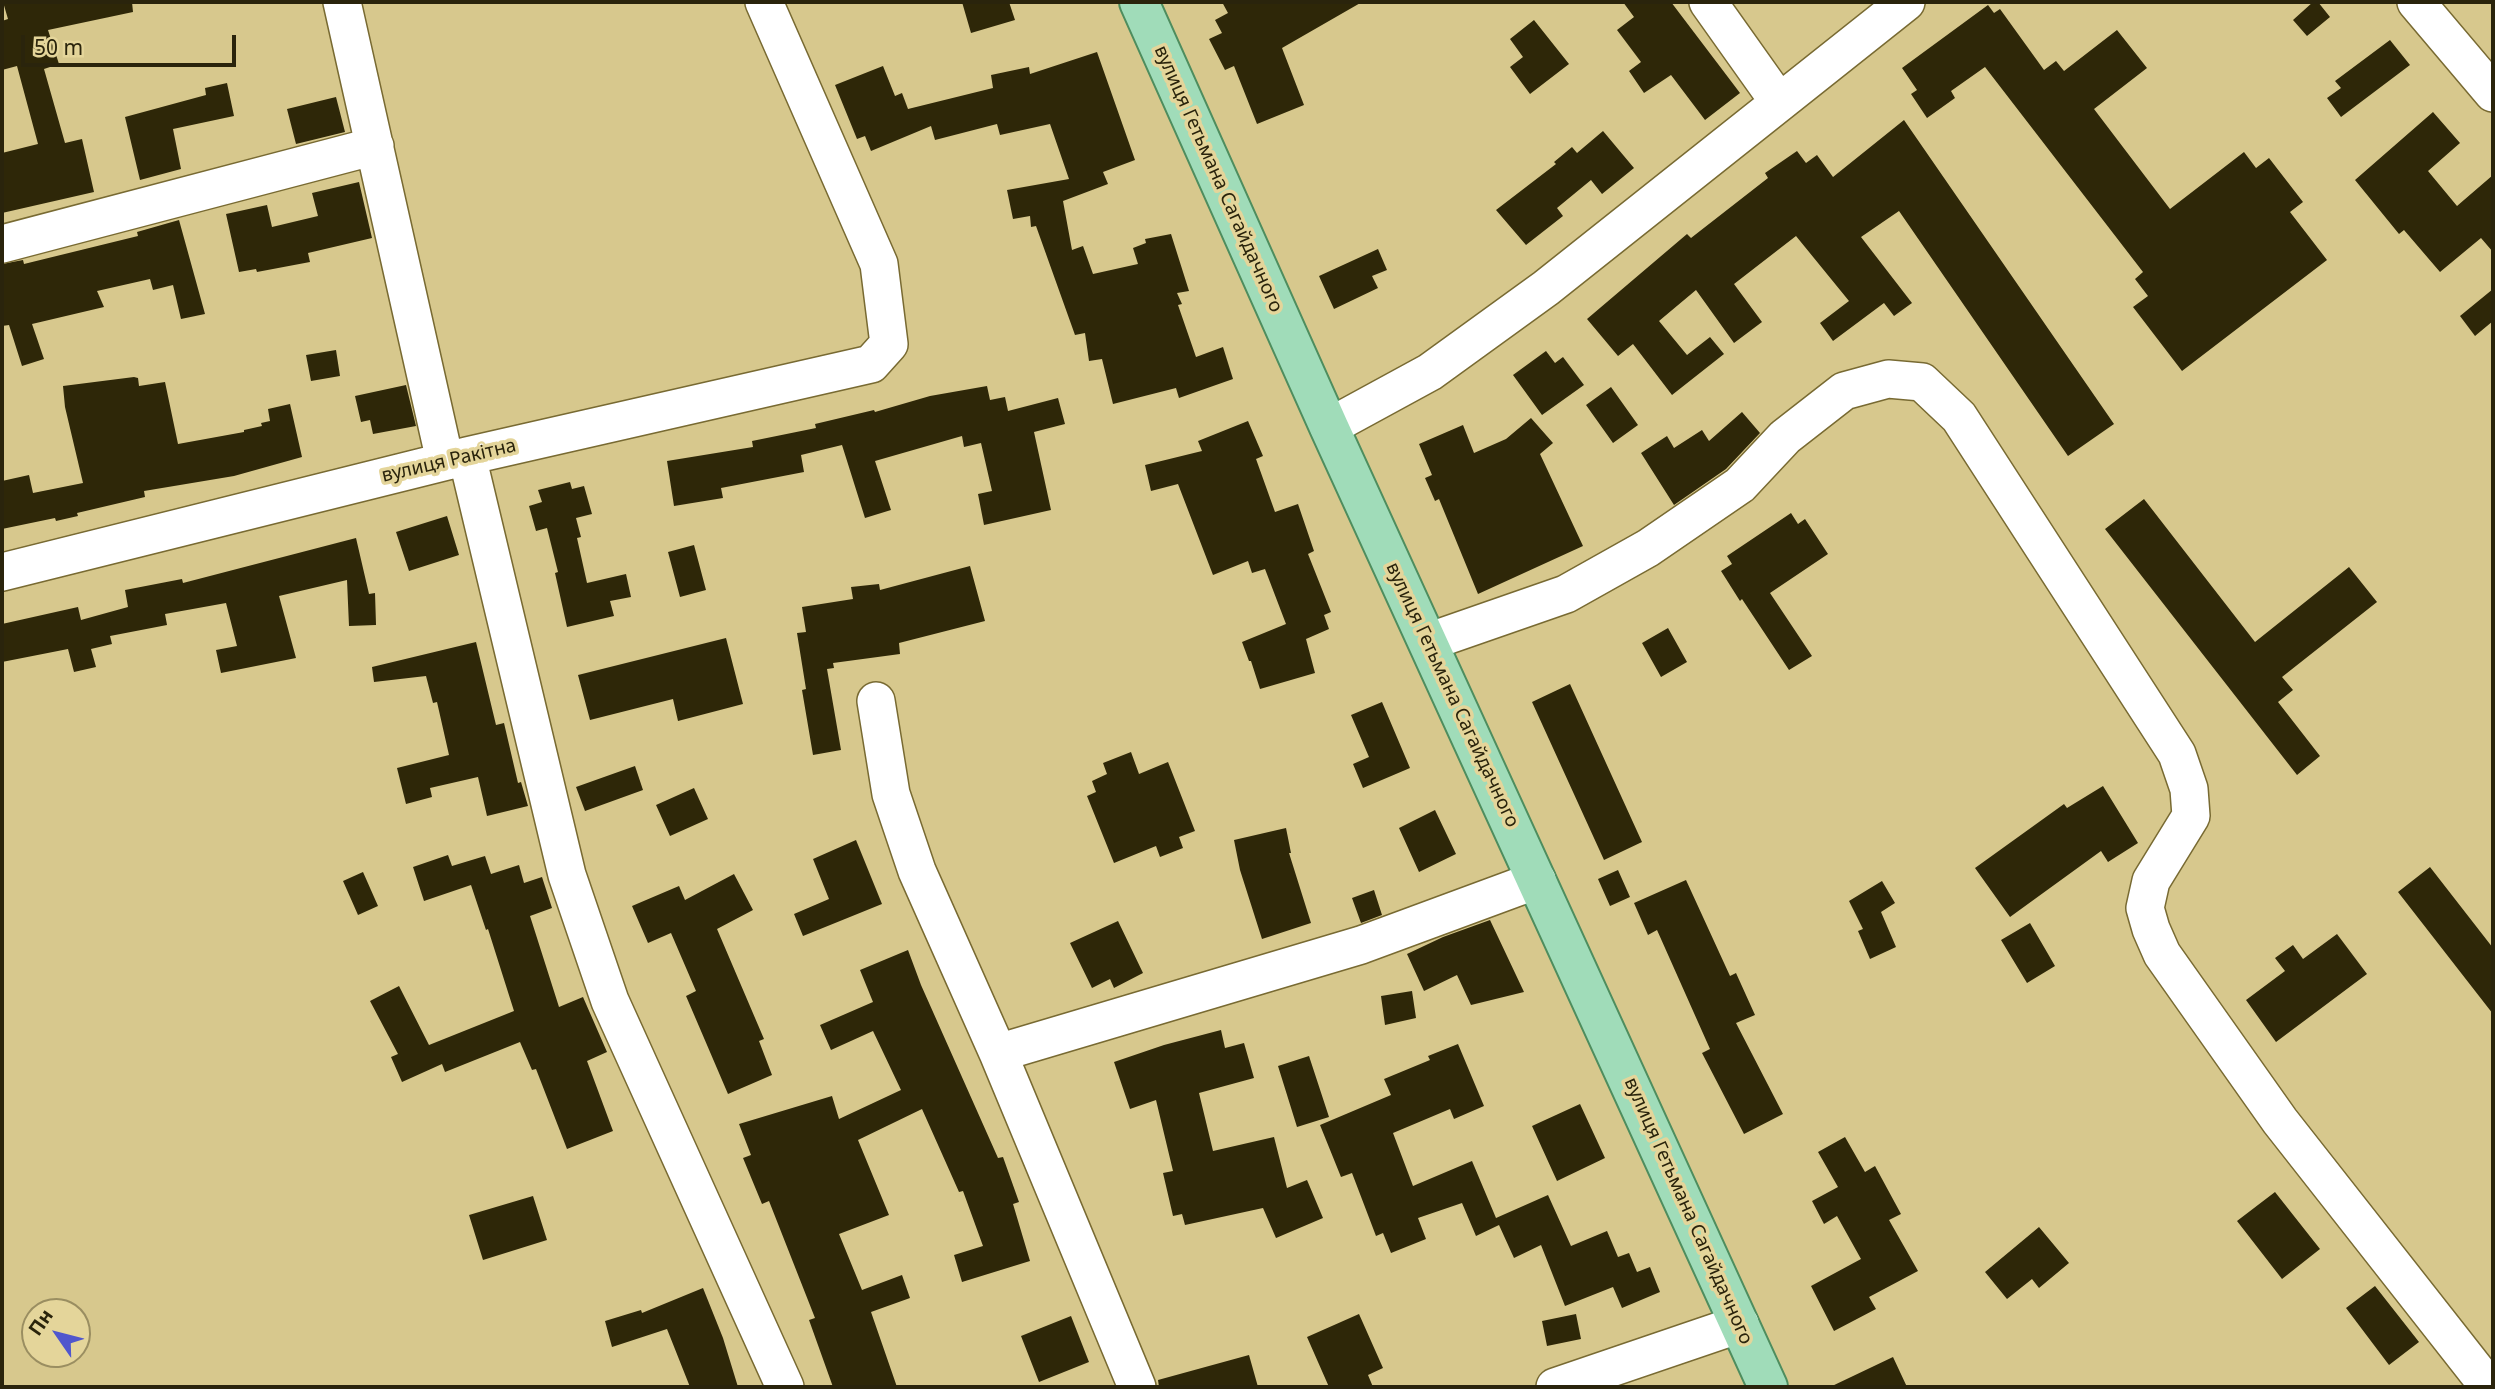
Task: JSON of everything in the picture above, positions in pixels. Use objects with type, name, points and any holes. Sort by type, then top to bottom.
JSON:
[{"type":"main road","name":"вулиця Гетьмана Сагайдачного","points":[[1139,2],[1329,427],[1768,1387]]},
{"type":"street","points":[[342,2],[375,146],[456,459],[576,900],[610,1001],[785,1387]]},
{"type":"street","name":"вулиця Ракітна","points":[[2,572],[456,459],[871,364],[889,344],[879,264],[764,2]]},
{"type":"street","points":[[1708,2],[1780,102]]},
{"type":"street","points":[[1329,427],[1430,373],[1546,288],[1906,2]]},
{"type":"street","points":[[2416,2],[2493,93]]},
{"type":"street","points":[[2,244],[375,146]]},
{"type":"street","points":[[1427,642],[1566,594],[1648,548],[1740,485],[1785,437],[1844,391],[1888,379],[1922,382],[1959,417],[2178,754],[2189,789],[2191,816],[2151,881],[2145,908],[2162,954],[2280,1121],[2489,1387]]},
{"type":"street","points":[[876,701],[891,794],[916,871],[998,1053],[1137,1387]]},
{"type":"street","points":[[998,1053],[1361,945],[1537,880]]},
{"type":"street","points":[[1555,1387],[1740,1324]]},
{"type":"building","points":[[3,2],[132,2],[133,12],[48,30],[59,64],[44,69],[65,143],[82,139],[94,192],[2,213],[2,153],[38,144],[17,66],[2,70],[2,21],[8,19]]},
{"type":"building","points":[[962,2],[1009,2],[1015,20],[971,33]]},
{"type":"building","points":[[1222,2],[1362,2],[1282,48],[1304,105],[1257,124],[1234,66],[1225,70],[1209,39],[1222,33],[1215,20],[1228,13]]},
{"type":"building","points":[[1623,2],[1671,2],[1740,93],[1705,120],[1671,75],[1644,93],[1629,71],[1641,62],[1617,30],[1634,17]]},
{"type":"building","points":[[2313,2],[2318,2],[2330,17],[2307,36],[2293,20]]},
{"type":"building","points":[[1988,5],[1994,13],[2000,9],[2044,70],[2056,61],[2064,71],[2117,30],[2147,68],[2094,109],[2170,209],[2244,152],[2256,168],[2269,158],[2303,202],[2290,212],[2327,260],[2182,371],[2133,307],[2148,296],[2135,279],[2143,272],[1985,67],[1951,91],[1955,98],[1927,118],[1911,94],[1917,90],[1902,68]]},
{"type":"building","points":[[1534,20],[1569,64],[1530,94],[1510,67],[1523,57],[1510,39]]},
{"type":"building","points":[[2390,40],[2410,65],[2341,117],[2327,98],[2341,88],[2335,81]]},
{"type":"building","points":[[1097,52],[1135,160],[1103,172],[1108,184],[1063,201],[1072,250],[1083,246],[1093,274],[1138,264],[1133,248],[1146,243],[1145,239],[1171,234],[1189,291],[1177,293],[1182,304],[1178,305],[1196,357],[1223,347],[1233,379],[1179,398],[1176,388],[1113,404],[1102,359],[1089,361],[1085,333],[1075,335],[1036,226],[1031,227],[1030,216],[1013,219],[1007,190],[1069,179],[1050,124],[1000,135],[997,124],[935,140],[931,126],[871,151],[865,136],[857,139],[835,85],[883,66],[895,96],[902,93],[908,109],[993,88],[991,75],[1029,67],[1030,74]]},
{"type":"building","points":[[227,83],[234,116],[173,129],[181,169],[140,180],[125,117],[206,95],[205,88]]},
{"type":"building","points":[[336,97],[345,132],[296,144],[287,109]]},
{"type":"building","points":[[2433,112],[2460,143],[2428,171],[2457,206],[2493,175],[2493,252],[2481,238],[2440,272],[2404,230],[2399,234],[2355,180]]},
{"type":"building","points":[[1904,120],[2114,424],[2068,456],[1899,211],[1861,237],[1912,303],[1894,316],[1884,303],[1833,341],[1820,323],[1849,301],[1796,236],[1734,284],[1762,322],[1734,343],[1696,290],[1659,321],[1687,355],[1710,337],[1724,354],[1672,395],[1633,344],[1618,356],[1587,319],[1687,234],[1691,238],[1768,178],[1765,173],[1797,151],[1806,163],[1817,155],[1833,177]]},
{"type":"building","points":[[1603,131],[1634,168],[1602,194],[1591,180],[1557,208],[1563,216],[1526,245],[1496,210],[1556,164],[1554,162],[1572,147],[1577,153]]},
{"type":"building","points":[[359,182],[372,238],[308,253],[310,262],[257,272],[256,269],[239,272],[226,214],[267,205],[272,227],[318,216],[312,193]]},
{"type":"building","points":[[179,220],[205,314],[181,319],[173,285],[153,290],[150,279],[97,291],[104,307],[32,324],[44,359],[22,366],[9,325],[2,326],[2,264],[23,260],[24,264],[138,236],[137,232]]},
{"type":"building","points":[[1378,249],[1387,270],[1372,276],[1378,288],[1334,309],[1319,276]]},
{"type":"building","points":[[2493,289],[2493,321],[2475,336],[2460,316]]},
{"type":"building","points":[[336,350],[340,376],[311,381],[306,355]]},
{"type":"building","points":[[1546,351],[1555,363],[1563,357],[1584,385],[1542,415],[1513,375]]},
{"type":"building","points":[[138,378],[139,386],[165,382],[178,444],[262,426],[261,423],[270,421],[268,409],[290,404],[302,457],[234,476],[144,491],[145,497],[77,513],[78,516],[2,529],[2,481],[29,475],[33,493],[83,483],[65,407],[63,386]]},
{"type":"building","points":[[406,385],[416,426],[373,434],[370,420],[361,422],[355,396]]},
{"type":"building","points":[[987,386],[990,400],[1005,397],[1008,411],[1058,398],[1065,424],[1034,432],[1051,510],[984,525],[978,494],[992,491],[981,443],[964,447],[962,436],[875,461],[891,510],[865,518],[842,445],[801,455],[804,472],[721,488],[723,498],[674,506],[667,461],[753,447],[752,441],[816,428],[815,424],[874,410],[875,412],[930,396]]},
{"type":"building","points":[[1611,387],[1638,425],[1613,443],[1586,405]]},
{"type":"building","points":[[1742,412],[1760,433],[1726,469],[1674,505],[1641,453],[1667,436],[1674,448],[1702,430],[1709,441]]},
{"type":"building","points":[[1531,418],[1553,443],[1540,454],[1583,546],[1478,594],[1439,499],[1435,501],[1425,478],[1432,475],[1419,444],[1463,425],[1474,453],[1506,439]]},
{"type":"building","points":[[1248,421],[1263,456],[1256,459],[1275,512],[1298,504],[1314,551],[1308,554],[1331,612],[1324,615],[1329,629],[1306,639],[1315,673],[1260,689],[1242,642],[1286,624],[1265,569],[1252,573],[1248,561],[1213,575],[1178,484],[1151,491],[1145,465],[1202,451],[1198,441]]},
{"type":"building","points":[[570,482],[572,489],[584,486],[592,514],[576,518],[581,537],[577,538],[587,583],[626,574],[631,597],[610,601],[614,616],[567,627],[547,528],[536,531],[529,506],[542,502],[538,490]]},
{"type":"building","points":[[2144,499],[2255,642],[2349,567],[2377,602],[2282,677],[2293,690],[2278,702],[2320,756],[2297,775],[2105,529]]},
{"type":"building","points":[[1791,513],[1798,524],[1805,519],[1828,554],[1770,593],[1812,656],[1789,670],[1721,571],[1732,564],[1727,556]]},
{"type":"building","points":[[447,516],[459,555],[409,571],[396,532]]},
{"type":"building","points":[[356,538],[369,594],[375,593],[376,625],[349,626],[347,580],[279,596],[296,658],[221,673],[216,650],[237,646],[226,603],[165,614],[167,625],[110,636],[112,644],[91,649],[96,667],[74,672],[68,649],[2,662],[2,624],[78,607],[81,620],[128,607],[125,590],[182,579],[183,583]]},
{"type":"building","points":[[694,545],[706,590],[680,597],[668,552]]},
{"type":"building","points":[[970,566],[985,621],[899,643],[900,654],[833,663],[834,668],[827,669],[841,750],[813,755],[802,690],[806,689],[797,633],[806,632],[802,607],[853,599],[851,587],[879,584],[880,590]]},
{"type":"building","points":[[1668,628],[1687,662],[1661,677],[1642,643]]},
{"type":"building","points":[[726,638],[743,704],[678,721],[673,699],[590,720],[578,675]]},
{"type":"building","points":[[476,642],[496,725],[504,723],[518,783],[521,782],[528,806],[487,816],[478,777],[430,788],[432,797],[406,804],[397,768],[449,755],[437,702],[433,703],[426,676],[374,682],[372,667]]},
{"type":"building","points":[[1570,684],[1642,842],[1604,860],[1532,702]]},
{"type":"building","points":[[1382,702],[1410,768],[1363,788],[1353,764],[1369,757],[1351,715]]},
{"type":"building","points":[[1131,752],[1139,774],[1168,762],[1195,831],[1179,837],[1183,848],[1160,857],[1156,846],[1114,863],[1087,796],[1096,792],[1092,781],[1107,774],[1103,763]]},
{"type":"building","points":[[635,766],[643,790],[585,811],[576,787]]},
{"type":"building","points":[[2103,786],[2138,843],[2108,862],[2101,851],[2010,917],[1975,868],[2064,804],[2067,808]]},
{"type":"building","points":[[694,788],[708,819],[670,836],[656,805]]},
{"type":"building","points":[[1435,810],[1456,854],[1419,872],[1399,828]]},
{"type":"building","points":[[1286,828],[1289,853],[1311,923],[1262,939],[1240,870],[1234,840]]},
{"type":"building","points":[[856,840],[882,904],[803,936],[794,914],[829,899],[813,859]]},
{"type":"building","points":[[448,855],[452,866],[485,856],[491,874],[519,865],[524,883],[542,877],[552,908],[530,916],[559,1007],[583,997],[607,1052],[587,1061],[613,1131],[567,1149],[536,1069],[532,1070],[520,1042],[445,1072],[442,1064],[402,1082],[391,1057],[398,1054],[370,1001],[399,986],[429,1045],[514,1011],[471,885],[424,901],[413,867]]},
{"type":"building","points":[[2430,867],[2493,948],[2493,1014],[2398,892]]},
{"type":"building","points":[[1618,870],[1630,897],[1610,906],[1598,879]]},
{"type":"building","points":[[363,872],[378,906],[358,915],[343,881]]},
{"type":"building","points":[[734,874],[753,910],[717,929],[764,1039],[759,1041],[772,1075],[728,1094],[686,996],[696,991],[671,933],[648,943],[632,906],[679,886],[685,900]]},
{"type":"building","points":[[1686,880],[1730,976],[1736,973],[1755,1015],[1736,1023],[1783,1114],[1744,1134],[1702,1053],[1710,1049],[1657,930],[1648,935],[1634,903]]},
{"type":"building","points":[[1882,881],[1895,903],[1881,912],[1896,947],[1870,959],[1858,931],[1863,929],[1849,901]]},
{"type":"building","points":[[1374,890],[1382,915],[1361,923],[1352,898]]},
{"type":"building","points":[[1490,920],[1524,992],[1471,1005],[1457,975],[1424,991],[1407,954]]},
{"type":"building","points":[[1118,921],[1143,973],[1114,988],[1110,979],[1092,988],[1070,943]]},
{"type":"building","points":[[2030,923],[2055,966],[2027,983],[2001,940]]},
{"type":"building","points":[[2337,934],[2367,974],[2276,1042],[2246,1000],[2285,971],[2275,958],[2293,945],[2303,959]]},
{"type":"building","points":[[908,950],[998,1158],[1003,1157],[1019,1202],[1013,1204],[1030,1261],[962,1282],[954,1255],[983,1246],[963,1191],[959,1192],[922,1109],[858,1140],[889,1215],[839,1234],[862,1290],[902,1275],[910,1298],[871,1312],[897,1387],[833,1387],[809,1320],[815,1318],[769,1201],[762,1204],[743,1158],[751,1155],[739,1124],[832,1096],[839,1119],[901,1090],[873,1031],[831,1050],[820,1025],[873,1002],[860,970]]},
{"type":"building","points":[[1412,991],[1416,1018],[1385,1025],[1381,996]]},
{"type":"building","points":[[1221,1030],[1225,1048],[1244,1043],[1254,1078],[1199,1093],[1213,1151],[1274,1137],[1287,1188],[1307,1180],[1323,1218],[1276,1238],[1263,1208],[1185,1225],[1182,1214],[1173,1216],[1163,1173],[1173,1171],[1156,1100],[1130,1109],[1114,1062]]},
{"type":"building","points":[[1458,1044],[1484,1106],[1454,1119],[1450,1109],[1393,1133],[1413,1186],[1472,1161],[1496,1218],[1548,1195],[1571,1246],[1607,1231],[1618,1257],[1629,1253],[1637,1272],[1650,1267],[1660,1292],[1622,1308],[1613,1287],[1565,1306],[1541,1245],[1514,1258],[1499,1225],[1476,1236],[1462,1203],[1418,1218],[1426,1239],[1391,1253],[1383,1233],[1376,1236],[1352,1173],[1341,1177],[1320,1125],[1391,1095],[1384,1079],[1430,1060],[1428,1056]]},
{"type":"building","points":[[1309,1056],[1329,1117],[1297,1127],[1278,1066]]},
{"type":"building","points":[[1580,1104],[1605,1158],[1557,1181],[1532,1126]]},
{"type":"building","points":[[1845,1137],[1865,1172],[1875,1166],[1901,1214],[1889,1220],[1918,1271],[1869,1297],[1876,1309],[1834,1331],[1811,1286],[1861,1259],[1837,1216],[1824,1224],[1812,1201],[1838,1187],[1818,1152]]},
{"type":"building","points":[[2275,1192],[2320,1249],[2282,1279],[2237,1221]]},
{"type":"building","points":[[533,1196],[547,1240],[483,1260],[469,1215]]},
{"type":"building","points":[[2039,1227],[2069,1263],[2039,1288],[2032,1279],[2007,1299],[1985,1272]]},
{"type":"building","points":[[2375,1286],[2419,1342],[2389,1365],[2346,1308]]},
{"type":"building","points":[[703,1288],[723,1338],[738,1387],[690,1387],[667,1329],[612,1347],[605,1321],[641,1310],[642,1313]]},
{"type":"building","points":[[1359,1314],[1383,1368],[1368,1375],[1373,1387],[1329,1387],[1307,1337]]},
{"type":"building","points":[[1576,1314],[1581,1339],[1547,1346],[1542,1321]]},
{"type":"building","points":[[1071,1316],[1089,1362],[1039,1382],[1021,1336]]},
{"type":"building","points":[[1249,1355],[1258,1387],[1159,1387],[1158,1380]]},
{"type":"building","points":[[1893,1357],[1907,1387],[1830,1387]]}]
